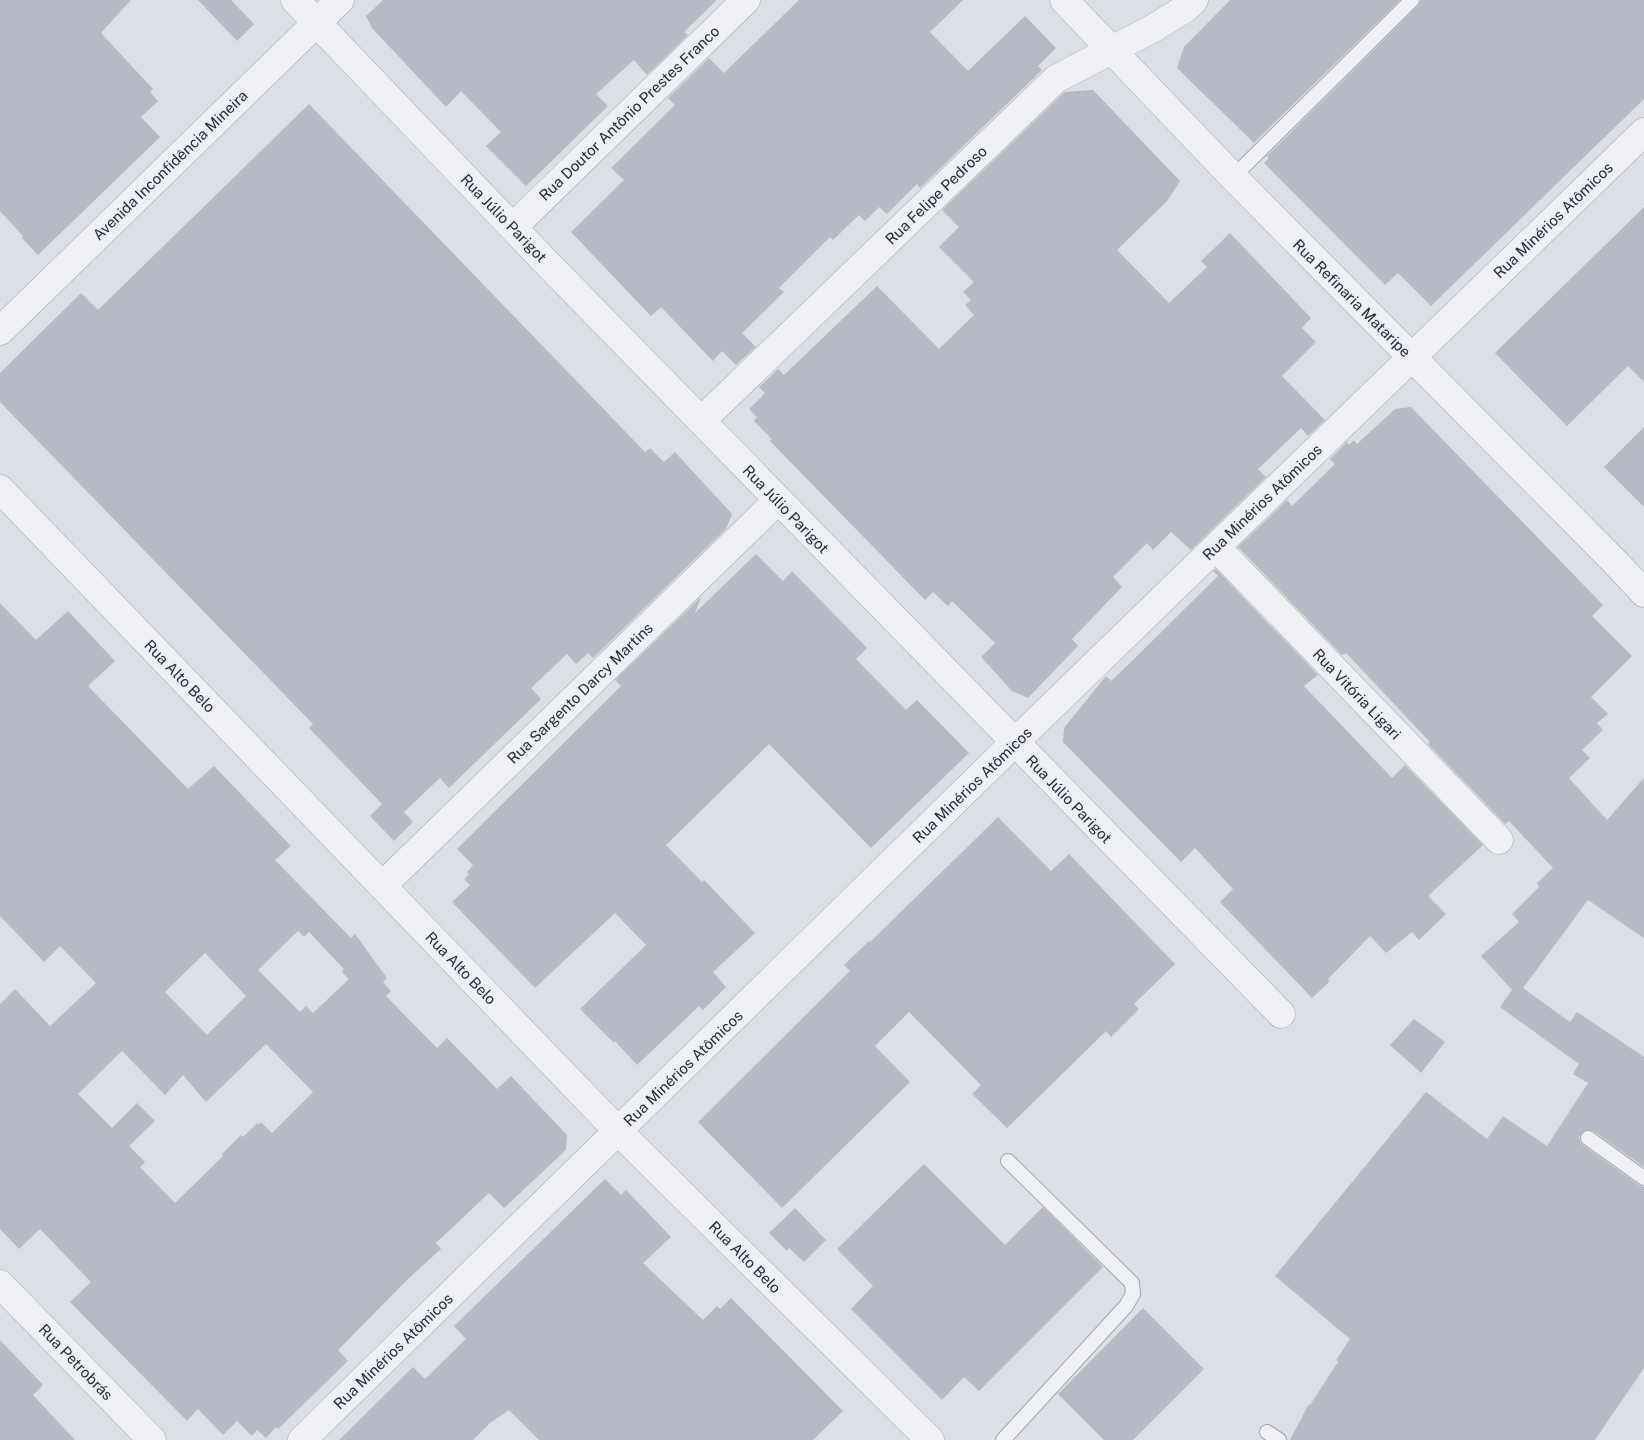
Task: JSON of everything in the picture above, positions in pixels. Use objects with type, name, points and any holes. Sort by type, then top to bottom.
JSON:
[{"type":"street","name":"Rua Júlio Parigot","points":[[295,0],[512,227],[1014,743],[1281,1014]]},
{"type":"street","name":"Avenida Inconfidência Mineira","points":[[0,331],[340,0]]},
{"type":"street","name":"Rua Doutor Antônio Prestes Franco","points":[[512,227],[746,0]]},
{"type":"street","name":"Rua Refinaria Mataripe","points":[[1064,0],[1233,177],[1644,593]]},
{"type":"street","name":"Rua Felipe Pedroso","points":[[701,421],[1056,79],[1152,29],[1186,8],[1194,0]]},
{"type":"street","name":"Rua Minérios Atômicos","points":[[302,1440],[1014,743],[1644,132]]},
{"type":"street","name":"Rua Alto Belo","points":[[0,489],[618,1131],[930,1440]]},
{"type":"street","name":"Rua Sargento Darcy Martins","points":[[382,886],[778,500]]},
{"type":"street","name":"Rua Vitória Ligari","points":[[1216,547],[1499,840]]},
{"type":"street","name":"Rua Petrobrás","points":[[0,1284],[152,1440]]},
{"type":"lane","points":[[1233,177],[1412,0]]},
{"type":"lane","points":[[1588,1138],[1644,1178]]},
{"type":"lane","points":[[1002,1440],[1126,1306],[1133,1294],[1132,1283],[1008,1161]]},
{"type":"building","points":[[0,0],[131,0],[101,33],[153,89],[150,92],[158,101],[141,117],[160,137],[38,255],[0,211]]},
{"type":"building","points":[[198,0],[231,0],[254,24],[237,41]]},
{"type":"building","points":[[383,0],[717,0],[684,32],[688,35],[647,75],[634,60],[596,94],[608,106],[526,186],[486,146],[501,132],[461,91],[446,107],[372,28],[366,16]]},
{"type":"building","points":[[799,0],[963,0],[930,32],[968,71],[1025,16],[1056,48],[1038,66],[1042,70],[920,188],[917,184],[887,214],[879,207],[865,221],[859,215],[833,240],[830,237],[779,288],[784,292],[742,333],[756,347],[736,365],[722,351],[713,361],[661,307],[651,316],[571,232],[624,180],[611,168],[675,105],[668,98],[709,58],[724,73]]},
{"type":"building","points":[[1230,0],[1400,0],[1254,143],[1177,68],[1184,47]]},
{"type":"building","points":[[1421,0],[1644,0],[1644,99],[1431,306],[1398,273],[1385,285],[1264,163],[1269,158],[1267,156],[1418,6]]},
{"type":"building","points":[[1093,90],[1180,181],[1167,201],[1117,250],[1169,303],[1207,267],[1201,261],[1230,233],[1311,318],[1302,328],[1316,342],[1282,376],[1325,420],[1308,436],[1301,428],[1258,469],[1266,477],[1191,550],[1171,532],[1153,550],[1147,543],[1113,577],[1122,587],[1072,639],[1078,646],[1028,698],[1012,691],[981,657],[995,643],[952,601],[948,606],[933,592],[925,600],[770,441],[772,439],[754,421],[757,417],[749,409],[765,393],[759,387],[778,369],[784,375],[877,286],[939,349],[974,315],[965,305],[971,300],[963,292],[974,282],[939,247],[959,227],[942,210],[1065,92]]},
{"type":"building","points":[[309,104],[645,452],[650,448],[664,462],[675,452],[732,514],[726,529],[593,658],[588,653],[576,664],[567,654],[531,688],[541,699],[449,788],[440,778],[404,812],[413,822],[394,841],[370,816],[382,804],[309,728],[313,724],[0,402],[0,373],[81,293],[98,310]]},
{"type":"building","points":[[1644,207],[1644,382],[1628,366],[1567,426],[1495,353]]},
{"type":"building","points":[[1411,407],[1603,605],[1592,616],[1632,656],[1591,697],[1608,714],[1597,723],[1603,730],[1582,750],[1590,758],[1569,778],[1607,820],[1644,778],[1644,938],[1588,900],[1523,988],[1570,1022],[1577,1012],[1644,1057],[1644,1167],[1593,1131],[1585,1130],[1579,1137],[1583,1145],[1644,1187],[1644,1368],[1595,1440],[1290,1440],[1309,1404],[1338,1362],[1336,1360],[1350,1339],[1275,1276],[1426,1092],[1487,1139],[1503,1116],[1547,1146],[1588,1083],[1573,1074],[1579,1064],[1500,1007],[1512,990],[1481,956],[1519,922],[1512,914],[1539,887],[1537,883],[1553,868],[1509,821],[1505,824],[1428,744],[1430,742],[1346,653],[1342,655],[1238,547],[1287,500],[1292,506],[1335,464],[1330,459],[1347,442],[1349,445],[1354,440],[1357,444],[1395,409]]},
{"type":"building","points":[[1644,427],[1644,507],[1604,467]]},
{"type":"building","points":[[756,554],[783,581],[792,571],[867,648],[856,659],[906,710],[917,700],[969,753],[871,848],[769,744],[666,845],[702,882],[704,880],[755,933],[713,972],[726,987],[703,1010],[699,1006],[637,1065],[615,1041],[614,1043],[580,1009],[646,945],[615,913],[535,988],[452,902],[470,885],[464,879],[469,874],[467,872],[473,865],[457,849],[621,686],[615,680],[701,597],[695,613]]},
{"type":"building","points":[[1216,569],[1318,675],[1304,686],[1392,778],[1405,765],[1483,845],[1428,896],[1446,914],[1419,940],[1412,932],[1386,953],[1370,936],[1328,979],[1330,981],[1312,998],[1220,902],[1233,889],[1195,848],[1181,862],[1063,742],[1064,728],[1106,676],[1111,681],[1133,660],[1218,576],[1213,571]]},
{"type":"building","points":[[0,603],[36,640],[68,611],[115,661],[88,686],[188,789],[214,766],[291,846],[275,860],[351,938],[355,934],[387,978],[383,982],[391,991],[386,996],[437,1048],[447,1038],[497,1089],[511,1076],[567,1135],[566,1150],[504,1208],[489,1193],[436,1243],[441,1249],[408,1279],[338,1350],[348,1361],[278,1429],[276,1427],[266,1438],[257,1430],[252,1436],[237,1421],[223,1435],[198,1409],[187,1421],[70,1302],[91,1282],[40,1229],[19,1249],[0,1229],[0,1004],[15,989],[50,1026],[96,983],[60,946],[44,962],[0,916]],"holes":[[[298,931],[304,937],[309,932],[344,969],[342,972],[349,979],[313,1013],[306,1006],[300,1012],[258,970]],[[205,953],[246,996],[207,1035],[165,992]],[[266,1044],[313,1092],[272,1133],[261,1122],[258,1125],[257,1123],[243,1137],[241,1135],[222,1154],[223,1156],[175,1203],[140,1167],[145,1162],[129,1146],[155,1121],[137,1103],[112,1128],[78,1094],[122,1051],[165,1095],[183,1075],[206,1102]]]},
{"type":"building","points":[[998,817],[1051,871],[1069,854],[1175,964],[1134,1004],[1139,1009],[1111,1037],[1106,1031],[1007,1128],[972,1094],[981,1085],[909,1012],[875,1046],[910,1082],[782,1208],[698,1122],[850,971],[844,965]]},
{"type":"building","points":[[1414,1019],[1445,1042],[1421,1073],[1390,1045]]},
{"type":"building","points":[[924,1164],[1005,1245],[1043,1207],[1103,1267],[979,1391],[964,1377],[942,1400],[851,1309],[873,1286],[837,1249]]},
{"type":"building","points":[[605,1179],[621,1195],[626,1190],[671,1237],[643,1263],[703,1320],[717,1306],[720,1309],[731,1298],[843,1411],[813,1440],[539,1440],[509,1410],[490,1423],[473,1440],[339,1440],[413,1367],[425,1379],[466,1339],[454,1326]]},
{"type":"building","points":[[795,1208],[826,1240],[804,1262],[789,1248],[787,1251],[769,1233]]},
{"type":"building","points":[[1143,1308],[1204,1369],[1133,1440],[1104,1440],[1058,1394]]},
{"type":"building","points":[[0,1340],[43,1385],[33,1395],[75,1440],[0,1440]]}]
